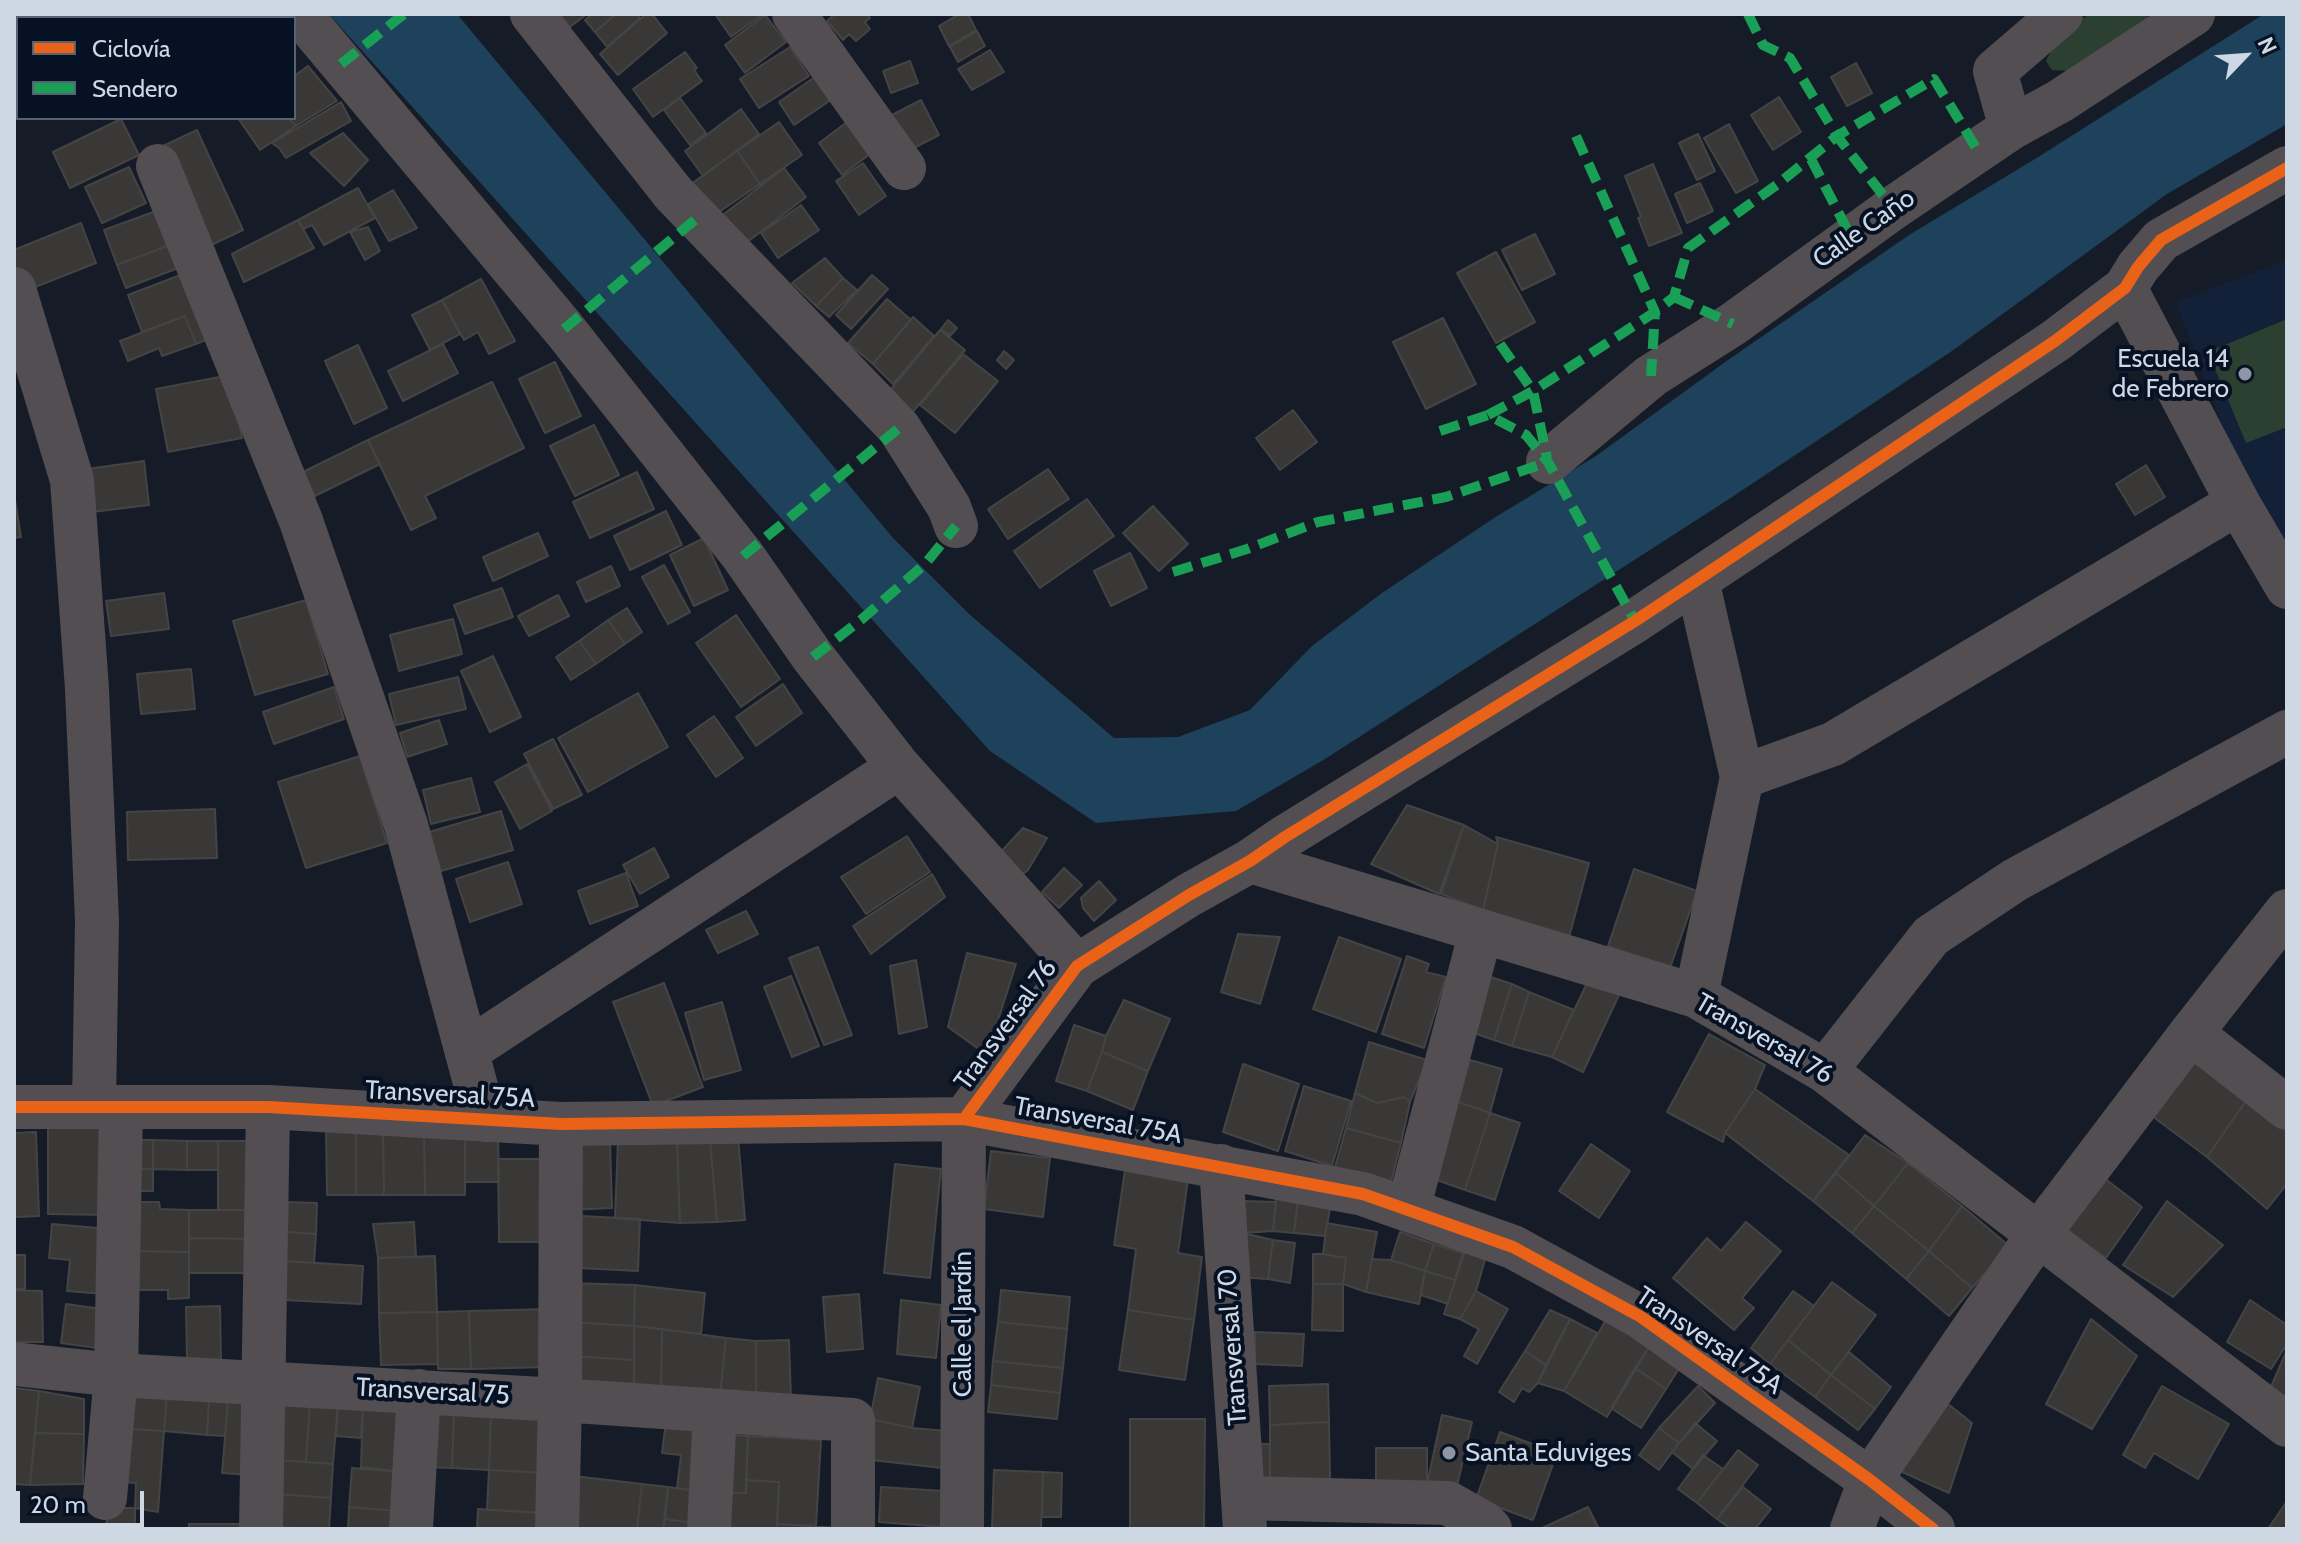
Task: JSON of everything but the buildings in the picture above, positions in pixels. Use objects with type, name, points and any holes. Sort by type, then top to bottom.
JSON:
[{"type":"street","points":[[300,14],[564,329],[743,556],[813,657],[899,767],[1077,966]]},
{"type":"street","points":[[532,14],[673,193],[899,428],[949,507],[956,526]]},
{"type":"street","points":[[794,14],[904,168]]},
{"type":"street","points":[[2011,128],[1995,71],[2061,14]]},
{"type":"street","name":"Calle Caño","points":[[1548,462],[1651,376],[1733,324],[1851,237],[2011,128],[2060,101],[2181,17]]},
{"type":"street","points":[[158,166],[301,521],[406,825],[485,1120]]},
{"type":"street","points":[[1250,861],[1697,580],[2055,341],[2125,288],[2161,240],[2287,168]]},
{"type":"street","points":[[2125,288],[2238,503],[2287,587]]},
{"type":"street","points":[[14,289],[72,480],[87,689],[108,1106],[116,1375],[105,1498]]},
{"type":"street","points":[[1742,777],[1833,744],[2238,503]]},
{"type":"street","points":[[1696,996],[1742,777],[1697,580]]},
{"type":"street","points":[[1825,1071],[1931,936],[2015,880],[2287,732]]},
{"type":"street","points":[[467,1051],[899,767]]},
{"type":"street","name":"Transversal 76","points":[[964,1119],[1077,966],[1189,895],[1250,861],[1696,996],[1825,1071],[2287,1425]]},
{"type":"street","points":[[1852,1529],[1870,1480],[2037,1236],[2287,911]]},
{"type":"street","points":[[1408,1210],[1481,931]]},
{"type":"street","points":[[2191,1033],[2287,1108]]},
{"type":"street","name":"Transversal 75A","points":[[14,1107],[268,1107],[561,1124],[964,1119],[1363,1194],[1513,1247],[1641,1317],[1870,1480],[1933,1529]]},
{"type":"street","points":[[261,1529],[268,1107]]},
{"type":"street","name":"Calle el Jardín","points":[[962,1529],[964,1119]]},
{"type":"street","points":[[557,1529],[561,1124]]},
{"type":"street","name":"Transversal 70","points":[[1221,1166],[1244,1514]]},
{"type":"street","name":"Transversal 75","points":[[14,1364],[116,1375],[419,1391],[853,1420],[853,1529]]},
{"type":"street","points":[[411,1529],[419,1391]]},
{"type":"street","points":[[709,1529],[715,1412]]},
{"type":"street","points":[[1244,1514],[1448,1503],[1490,1529]]},
{"type":"shaded area","points":[[329,14],[457,14],[893,538],[969,614],[1114,738],[1178,737],[1250,710],[1312,646],[1382,593],[1494,518],[1596,456],[1909,235],[2264,14],[2287,14],[2287,124],[2167,194],[1952,351],[1726,501],[1325,759],[1236,811],[1096,823],[990,751]]},
{"type":"shaded area","name":"Escuela 14 de Febrero","points":[[2287,260],[2287,551],[2230,446],[2176,302]]},
{"type":"green space","points":[[2090,14],[2146,14],[2152,23],[2071,71],[2052,70],[2046,61],[2055,43],[2071,25]]},
{"type":"green space","points":[[2287,319],[2287,427],[2246,443],[2208,352]]},
{"type":"marked path","points":[[341,64],[404,14]]},
{"type":"marked path","points":[[1748,14],[1763,45],[1790,58],[1837,136],[1893,208]]},
{"type":"marked path","points":[[1488,415],[1533,391],[1655,312],[1674,297],[1688,248],[1778,184],[1837,136],[1934,79],[1978,151]]},
{"type":"marked path","points":[[1576,136],[1655,312],[1651,376]]},
{"type":"marked path","points":[[1811,159],[1851,237]]},
{"type":"marked path","points":[[564,329],[696,219]]},
{"type":"marked path","points":[[1674,297],[1733,324]]},
{"type":"marked path","points":[[1500,344],[1533,391],[1547,458]]},
{"type":"marked path","points":[[1440,431],[1488,415],[1526,435],[1548,462],[1635,621]]},
{"type":"marked path","points":[[743,556],[899,428]]},
{"type":"marked path","points":[[1173,572],[1318,522],[1446,497],[1548,462]]},
{"type":"marked path","points":[[813,657],[926,563],[956,526]]},
{"type":"cycle path","points":[[964,1119],[1077,966],[1635,621],[2055,341],[2125,288],[2161,240],[2287,168]]},
{"type":"cycle path","points":[[14,1107],[268,1107],[561,1124],[964,1119],[1363,1194],[1513,1247],[1641,1317],[1870,1480],[1933,1529]]},
{"type":"place","name":"Escuela 14 de Febrero","points":[[2245,374]]},
{"type":"place","name":"Santa Eduviges","points":[[1449,1453]]}]
